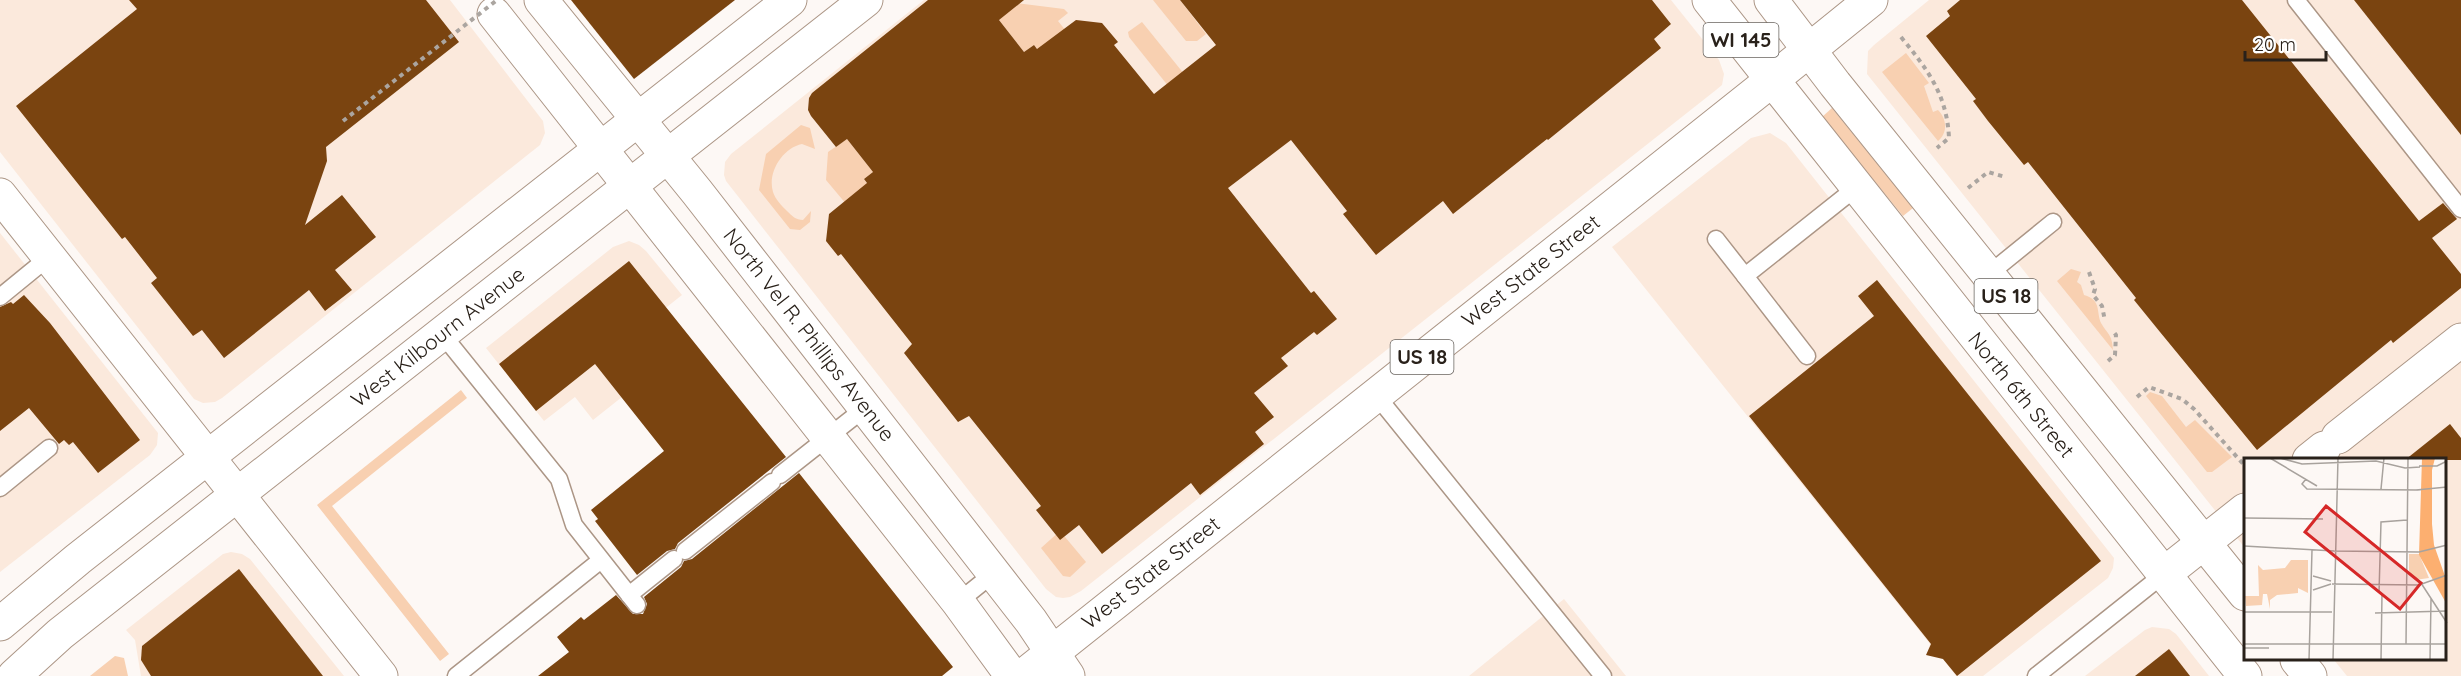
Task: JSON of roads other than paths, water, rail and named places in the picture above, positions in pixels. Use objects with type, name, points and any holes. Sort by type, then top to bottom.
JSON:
[{"type":"main road","name":"North Vel R. Phillips Avenue","points":[[541,0],[994,573],[1060,664]]},
{"type":"main road","points":[[0,624],[46,584],[790,0]]},
{"type":"main road","name":"West Kilbourn Avenue","points":[[14,676],[60,634],[866,0]]},
{"type":"main road","name":"North 6th Street","points":[[1709,0],[2245,676]]},
{"type":"main road","name":"US 18","points":[[1771,0],[2203,544]]},
{"type":"main road","name":"West State Street","points":[[1023,676],[1060,664],[1376,394],[1871,0]]},
{"type":"main road","points":[[490,3],[601,149],[958,602],[1012,676]]},
{"type":"main road","points":[[0,195],[381,676]]},
{"type":"main road","points":[[2324,448],[2461,340]]},
{"type":"main road","points":[[2164,574],[2244,511]]},
{"type":"main road","points":[[2203,544],[2244,593]]},
{"type":"main road","points":[[2297,661],[2310,676]]},
{"type":"lane","points":[[2296,0],[2461,210]]},
{"type":"lane","points":[[1745,276],[1857,187]]},
{"type":"lane","points":[[1989,274],[2053,222]]},
{"type":"lane","points":[[1716,239],[1807,356]]},
{"type":"lane","points":[[0,297],[49,257]]},
{"type":"lane","points":[[442,334],[559,479],[574,525],[633,600],[679,555],[865,408]]},
{"type":"lane","points":[[1376,394],[1603,676]]},
{"type":"lane","points":[[0,488],[49,448]]},
{"type":"lane","points":[[456,676],[601,560]]},
{"type":"lane","points":[[958,602],[994,573]]},
{"type":"lane","points":[[2036,676],[2164,574]]}]
